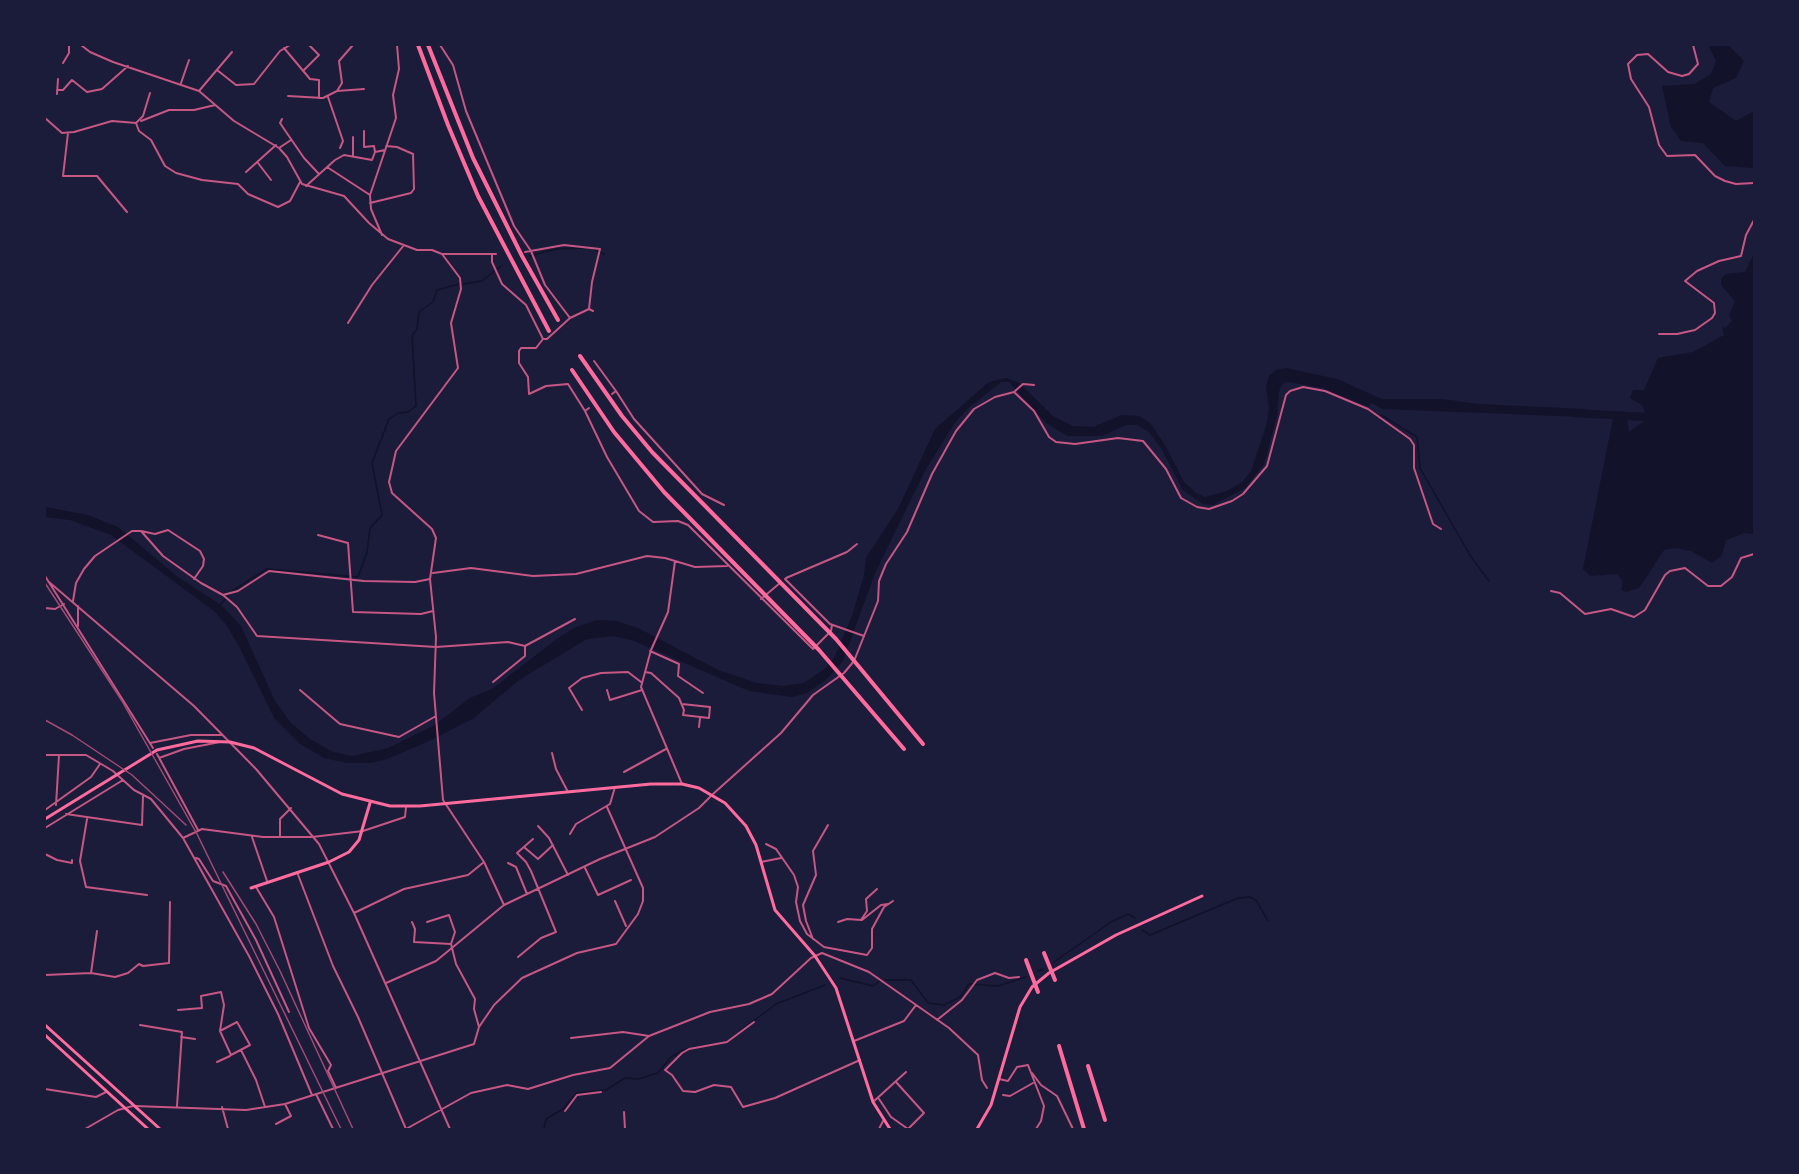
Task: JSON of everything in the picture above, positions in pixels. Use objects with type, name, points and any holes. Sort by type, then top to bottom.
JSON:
[{"type":"highway","points":[[418,45],[462,160],[509,259],[549,331]]},
{"type":"highway","points":[[429,45],[443,85],[489,191],[558,320]]},
{"type":"highway","points":[[580,356],[622,416],[687,489],[836,639],[923,744]]},
{"type":"highway","points":[[572,370],[614,432],[663,492],[819,650],[904,749]]},
{"type":"highway","points":[[1044,953],[1055,980]]},
{"type":"highway","points":[[1026,960],[1038,992]]},
{"type":"highway","points":[[1059,1046],[1084,1129]]},
{"type":"highway","points":[[1088,1066],[1106,1120]]},
{"type":"main road","points":[[45,819],[157,750],[174,744],[222,741],[268,754],[326,787],[370,803],[406,807],[615,787],[682,784],[713,794],[746,826],[761,862],[775,910],[815,956],[836,988],[873,1102],[890,1129]]},
{"type":"main road","points":[[253,887],[329,862],[349,852],[363,831],[370,803]]},
{"type":"main road","points":[[977,1129],[991,1105],[1020,1007],[1040,980],[1116,935],[1202,896]]},
{"type":"main road","points":[[45,1025],[160,1129]]},
{"type":"main road","points":[[45,1035],[148,1129]]},
{"type":"street","points":[[63,63],[69,53],[69,45]]},
{"type":"street","points":[[81,45],[90,52],[199,91],[251,134],[277,146],[287,157],[300,182],[306,186],[344,196],[382,235],[404,245],[442,254],[494,255],[495,269],[502,284],[530,311],[543,339]]},
{"type":"street","points":[[218,70],[236,85],[254,84],[284,48],[290,45]]},
{"type":"street","points":[[303,71],[319,55],[309,45]]},
{"type":"street","points":[[338,91],[342,82],[339,61],[353,45]]},
{"type":"street","points":[[382,235],[370,203],[370,195],[396,112],[393,94],[399,69],[397,45]]},
{"type":"street","points":[[441,45],[453,65],[466,111],[498,192],[519,237],[533,254],[545,285],[570,318]]},
{"type":"street","points":[[1693,45],[1698,64],[1689,74],[1682,76],[1668,72],[1648,54],[1637,55],[1628,64],[1631,79],[1652,116],[1659,145],[1667,156],[1695,155],[1715,176],[1725,181],[1736,184],[1754,183]]},
{"type":"street","points":[[284,48],[310,79],[319,80],[319,98]]},
{"type":"street","points":[[199,91],[232,52]]},
{"type":"street","points":[[181,84],[189,60]]},
{"type":"street","points":[[58,79],[57,92],[63,90],[72,81],[87,92],[102,89],[128,66]]},
{"type":"street","points":[[288,96],[319,98],[328,97],[338,91],[364,89]]},
{"type":"street","points":[[141,121],[150,93]]},
{"type":"street","points":[[328,97],[343,141],[340,148]]},
{"type":"street","points":[[45,118],[58,132],[68,133],[112,121],[135,123],[169,110],[194,110],[215,105]]},
{"type":"street","points":[[282,119],[280,123],[291,140],[319,174]]},
{"type":"street","points":[[135,123],[139,130],[151,140],[165,166],[176,173],[202,180],[238,184],[248,194],[278,207],[290,201],[300,182]]},
{"type":"street","points":[[306,186],[327,166],[344,155],[372,160],[375,152],[374,146],[364,147],[364,131]]},
{"type":"street","points":[[68,133],[63,176],[97,176],[127,212]]},
{"type":"street","points":[[353,137],[353,156]]},
{"type":"street","points":[[246,172],[277,146],[291,140]]},
{"type":"street","points":[[370,203],[411,193],[414,189],[413,154],[397,147],[375,152]]},
{"type":"street","points":[[258,163],[271,180]]},
{"type":"street","points":[[327,166],[370,195]]},
{"type":"street","points":[[1659,334],[1685,333],[1704,326],[1712,318],[1715,313],[1714,303],[1685,281],[1697,271],[1719,261],[1741,256],[1746,235],[1754,220]]},
{"type":"street","points":[[348,323],[372,285],[404,245]]},
{"type":"street","points":[[525,252],[533,254],[564,245],[591,246],[600,251],[592,282],[589,309]]},
{"type":"street","points":[[442,254],[461,282],[451,324],[458,368],[396,451],[389,482],[393,493],[435,533],[433,573],[430,579],[436,647],[434,693],[444,800],[484,862],[504,905]]},
{"type":"street","points":[[589,309],[593,311]]},
{"type":"street","points":[[589,309],[570,318],[547,339],[543,339],[536,348],[521,348],[519,363],[528,377],[529,394],[546,386],[568,384],[585,411],[610,463],[639,511],[653,522],[678,521],[688,525],[813,649],[831,631],[832,625]]},
{"type":"street","points":[[594,361],[634,418],[702,495],[724,505]]},
{"type":"street","points":[[386,984],[424,968],[504,905],[625,848],[655,837],[699,808],[781,733],[813,695],[844,672],[854,661],[878,601],[879,581],[886,564],[907,532],[943,452],[975,409],[999,395],[1014,391],[1023,384],[1034,385]]},
{"type":"street","points":[[1014,391],[1034,411],[1049,437],[1056,442],[1075,444],[1118,438],[1143,441],[1166,469],[1181,498],[1197,507],[1209,509],[1232,501],[1243,494],[1267,466],[1286,395],[1290,391],[1303,387],[1325,391],[1368,409],[1410,439],[1414,446],[1414,468],[1433,524],[1441,529]]},
{"type":"street","points":[[612,394],[616,391]]},
{"type":"street","points":[[585,411],[589,408]]},
{"type":"street","points":[[73,601],[79,576],[95,556],[132,531],[155,534],[168,530],[200,551],[204,559],[203,566],[194,579]]},
{"type":"street","points":[[141,531],[163,556],[237,607],[257,636],[436,647],[508,642],[525,646],[574,619]]},
{"type":"street","points":[[318,536],[348,543],[353,612],[421,614],[433,611]]},
{"type":"street","points":[[761,599],[785,579],[847,552],[857,544]]},
{"type":"street","points":[[1551,591],[1560,593],[1585,614],[1611,609],[1634,616],[1645,610],[1665,575],[1670,571],[1685,568],[1708,586],[1721,586],[1732,577],[1741,558],[1754,555]]},
{"type":"street","points":[[433,573],[471,568],[533,576],[576,574],[647,556],[695,567],[727,566]]},
{"type":"street","points":[[675,561],[668,612],[651,650],[641,682],[642,690],[682,784]]},
{"type":"street","points":[[224,597],[238,591],[269,571],[415,582],[430,579]]},
{"type":"street","points":[[45,576],[153,748]]},
{"type":"street","points":[[785,579],[832,625],[864,636]]},
{"type":"street","points":[[49,582],[177,690],[230,742],[314,836],[354,913],[450,1129]]},
{"type":"street","points":[[45,608],[55,609],[64,604]]},
{"type":"street","points":[[78,606],[78,626]]},
{"type":"street","points":[[493,682],[525,656],[525,646]]},
{"type":"street","points":[[651,650],[679,664],[678,676],[703,693]]},
{"type":"street","points":[[582,710],[569,688],[582,678],[601,673],[628,672],[641,682]]},
{"type":"street","points":[[645,672],[660,680],[682,704],[683,715],[709,718],[710,707],[682,704]]},
{"type":"street","points":[[300,690],[340,724],[399,738],[436,718]]},
{"type":"street","points":[[607,690],[610,700],[642,690]]},
{"type":"street","points":[[699,727],[700,717]]},
{"type":"street","points":[[150,743],[191,735],[222,735]]},
{"type":"street","points":[[159,758],[184,749],[208,746],[222,741]]},
{"type":"street","points":[[624,771],[667,749]]},
{"type":"street","points":[[552,753],[556,769],[568,792]]},
{"type":"street","points":[[45,754],[86,755],[151,799],[183,838],[232,922],[278,1014],[312,1095]]},
{"type":"street","points":[[157,754],[198,830]]},
{"type":"street","points":[[55,804],[59,755]]},
{"type":"street","points":[[45,810],[91,777],[100,764]]},
{"type":"street","points":[[45,828],[61,815],[123,780]]},
{"type":"street","points":[[570,834],[576,824],[607,807],[614,798],[615,787]]},
{"type":"street","points":[[66,814],[87,819],[142,825],[143,795]]},
{"type":"street","points":[[183,838],[198,830],[252,837],[314,836],[363,831],[405,817],[406,807]]},
{"type":"street","points":[[88,1128],[125,1107],[222,1107],[246,1110],[285,1104],[474,1044],[479,1027],[500,998],[522,978],[577,953],[615,944],[626,927],[638,915],[644,892],[607,807]]},
{"type":"street","points":[[280,837],[280,819],[291,808]]},
{"type":"street","points":[[87,819],[80,861],[86,887],[147,895]]},
{"type":"street","points":[[813,939],[803,905],[816,875],[813,851],[828,825]]},
{"type":"street","points":[[537,826],[552,845],[568,875]]},
{"type":"street","points":[[252,837],[267,881]]},
{"type":"street","points":[[518,957],[541,938],[556,932],[526,862],[517,854],[533,839]]},
{"type":"street","points":[[766,844],[776,849],[797,881],[796,902],[803,929],[824,947],[867,955],[872,948],[872,929],[880,912],[893,901]]},
{"type":"street","points":[[524,847],[538,859],[552,845]]},
{"type":"street","points":[[45,854],[57,860],[72,863],[72,860]]},
{"type":"street","points":[[195,858],[199,859],[213,881],[226,886],[256,940],[289,1012]]},
{"type":"street","points":[[761,862],[781,858]]},
{"type":"street","points":[[354,913],[404,889],[468,875],[484,862]]},
{"type":"street","points":[[508,862],[516,867],[527,894]]},
{"type":"street","points":[[584,867],[598,895],[631,880]]},
{"type":"street","points":[[297,872],[333,966],[406,1129],[441,1111],[462,1096],[491,1087],[507,1085],[528,1089],[573,1075],[610,1068],[649,1036],[710,1012],[748,1004],[772,994],[815,956],[822,953],[869,972],[937,1020],[978,1055],[982,1080],[987,1088]]},
{"type":"street","points":[[253,887],[274,918],[309,1028],[331,1065],[328,1071],[336,1088]]},
{"type":"street","points":[[861,920],[867,911],[866,899],[877,889]]},
{"type":"street","points":[[615,901],[626,927]]},
{"type":"street","points":[[45,975],[91,973],[115,977],[129,973],[139,964],[143,966],[169,963],[170,902]]},
{"type":"street","points":[[838,922],[847,919],[861,920],[881,905],[888,904]]},
{"type":"street","points":[[427,922],[449,915],[455,932],[452,945],[456,963],[475,999],[474,1009],[479,1027]]},
{"type":"street","points":[[412,922],[415,929],[414,942],[452,945]]},
{"type":"street","points":[[91,973],[97,931]]},
{"type":"street","points":[[822,953],[824,947]]},
{"type":"street","points":[[937,1020],[962,1000],[977,980],[995,973],[1009,978],[1019,977]]},
{"type":"street","points":[[178,1010],[202,1008],[201,996],[221,992],[224,1005],[219,1031],[231,1055]]},
{"type":"street","points":[[854,1041],[904,1021],[916,1005]]},
{"type":"street","points":[[216,1062],[250,1045],[237,1022],[219,1031]]},
{"type":"street","points":[[754,1022],[727,1042],[689,1049],[665,1070],[672,1075],[682,1091],[695,1092],[714,1085],[731,1087],[743,1107],[775,1098],[860,1060]]},
{"type":"street","points":[[140,1025],[182,1032],[177,1106]]},
{"type":"street","points":[[571,1038],[615,1033],[649,1036]]},
{"type":"street","points":[[181,1037],[195,1039]]},
{"type":"street","points":[[241,1050],[256,1080],[265,1107]]},
{"type":"street","points":[[999,1079],[1008,1081],[1017,1067],[1028,1065],[1041,1085],[1057,1095],[1073,1129]]},
{"type":"street","points":[[873,1102],[879,1099],[906,1072]]},
{"type":"street","points":[[1032,1073],[1033,1083],[1044,1106],[1036,1129]]},
{"type":"street","points":[[879,1099],[891,1117],[908,1129],[924,1113],[896,1082]]},
{"type":"street","points":[[1003,1095],[1011,1096],[1033,1083]]},
{"type":"street","points":[[45,1089],[96,1097],[107,1090]]},
{"type":"street","points":[[565,1111],[577,1095],[601,1092]]},
{"type":"street","points":[[316,1094],[333,1129]]},
{"type":"street","points":[[276,1124],[291,1116],[285,1104]]},
{"type":"street","points":[[222,1107],[228,1129]]},
{"type":"street","points":[[624,1112],[625,1129]]},
{"type":"street","points":[[879,1129],[883,1121]]},
{"type":"shaded area","points":[[1708,45],[1728,45],[1744,61],[1736,78],[1713,88],[1709,102],[1736,121],[1754,111],[1753,168],[1725,166],[1703,143],[1681,141],[1671,127],[1662,86],[1695,84],[1711,74],[1716,61]]},
{"type":"shaded area","points":[[1754,254],[1754,534],[1744,533],[1726,540],[1722,555],[1712,563],[1691,551],[1675,548],[1664,550],[1639,588],[1626,592],[1621,590],[1623,582],[1617,574],[1590,576],[1583,569],[1613,419],[1627,417],[1629,432],[1643,422],[1645,412],[1642,405],[1630,398],[1633,390],[1644,390],[1658,358],[1693,352],[1724,335],[1722,326],[1725,328],[1732,321],[1729,316],[1735,301],[1721,285],[1721,279],[1726,274],[1745,272]]},
{"type":"shaded area","points":[[1286,368],[1337,379],[1382,399],[1442,399],[1478,404],[1585,409],[1583,417],[1383,409],[1371,403],[1369,407],[1322,388],[1289,382],[1282,384],[1279,392],[1277,416],[1264,464],[1245,488],[1213,505],[1203,504],[1183,490],[1161,448],[1149,432],[1137,425],[1126,425],[1102,436],[1068,436],[1047,424],[1009,382],[1001,382],[966,410],[954,424],[926,469],[875,573],[843,661],[828,678],[807,693],[792,697],[749,691],[632,640],[613,636],[587,639],[519,680],[474,718],[427,742],[387,759],[371,763],[347,763],[324,758],[299,743],[274,718],[238,644],[225,623],[214,611],[111,535],[70,520],[45,517],[45,507],[88,515],[118,527],[178,577],[221,605],[241,626],[275,701],[291,723],[310,739],[333,752],[352,756],[388,748],[433,726],[470,698],[492,689],[558,638],[576,627],[597,620],[616,621],[638,628],[718,670],[757,683],[783,686],[804,683],[826,668],[835,656],[852,616],[864,575],[866,558],[899,507],[935,429],[989,382],[1006,378],[1019,383],[1053,416],[1073,426],[1093,427],[1122,415],[1139,416],[1150,423],[1165,445],[1184,482],[1196,493],[1205,497],[1227,491],[1242,482],[1251,471],[1266,426],[1269,409],[1266,386],[1269,376],[1276,370]]},
{"type":"waterway","points":[[530,256],[556,249],[584,248]]},
{"type":"waterway","points":[[594,249],[604,254]]},
{"type":"waterway","points":[[463,284],[482,281],[501,266]]},
{"type":"waterway","points":[[232,591],[267,569],[358,577],[367,552],[370,528],[382,515],[372,463],[389,419],[398,413],[408,412],[416,406],[412,336],[417,329],[419,312],[433,302],[437,290],[459,284]]},
{"type":"waterway","points":[[1574,413],[1647,417],[1653,413]]},
{"type":"waterway","points":[[1381,415],[1417,437],[1420,468],[1471,557],[1489,581]]},
{"type":"waterway","points":[[220,605],[229,595]]},
{"type":"waterway","points":[[1142,930],[1150,935],[1238,898],[1250,897],[1256,900],[1268,921]]},
{"type":"waterway","points":[[1054,962],[1111,922],[1128,914],[1135,918]]},
{"type":"waterway","points":[[1038,971],[1043,969]]},
{"type":"waterway","points":[[885,980],[911,980],[928,1003],[944,1005],[960,997],[969,984],[998,986],[1026,977]]},
{"type":"waterway","points":[[840,978],[873,986],[880,981]]},
{"type":"waterway","points":[[740,1031],[776,1004],[825,985]]},
{"type":"waterway","points":[[544,1129],[546,1119],[563,1109],[577,1093],[606,1090],[625,1078],[638,1079],[658,1073],[671,1057],[684,1050],[712,1044]]},
{"type":"railway","points":[[45,583],[122,701],[197,834],[341,1129]]},
{"type":"railway","points":[[45,720],[132,775],[186,825]]},
{"type":"railway","points":[[223,872],[256,924],[280,971],[353,1129]]}]
